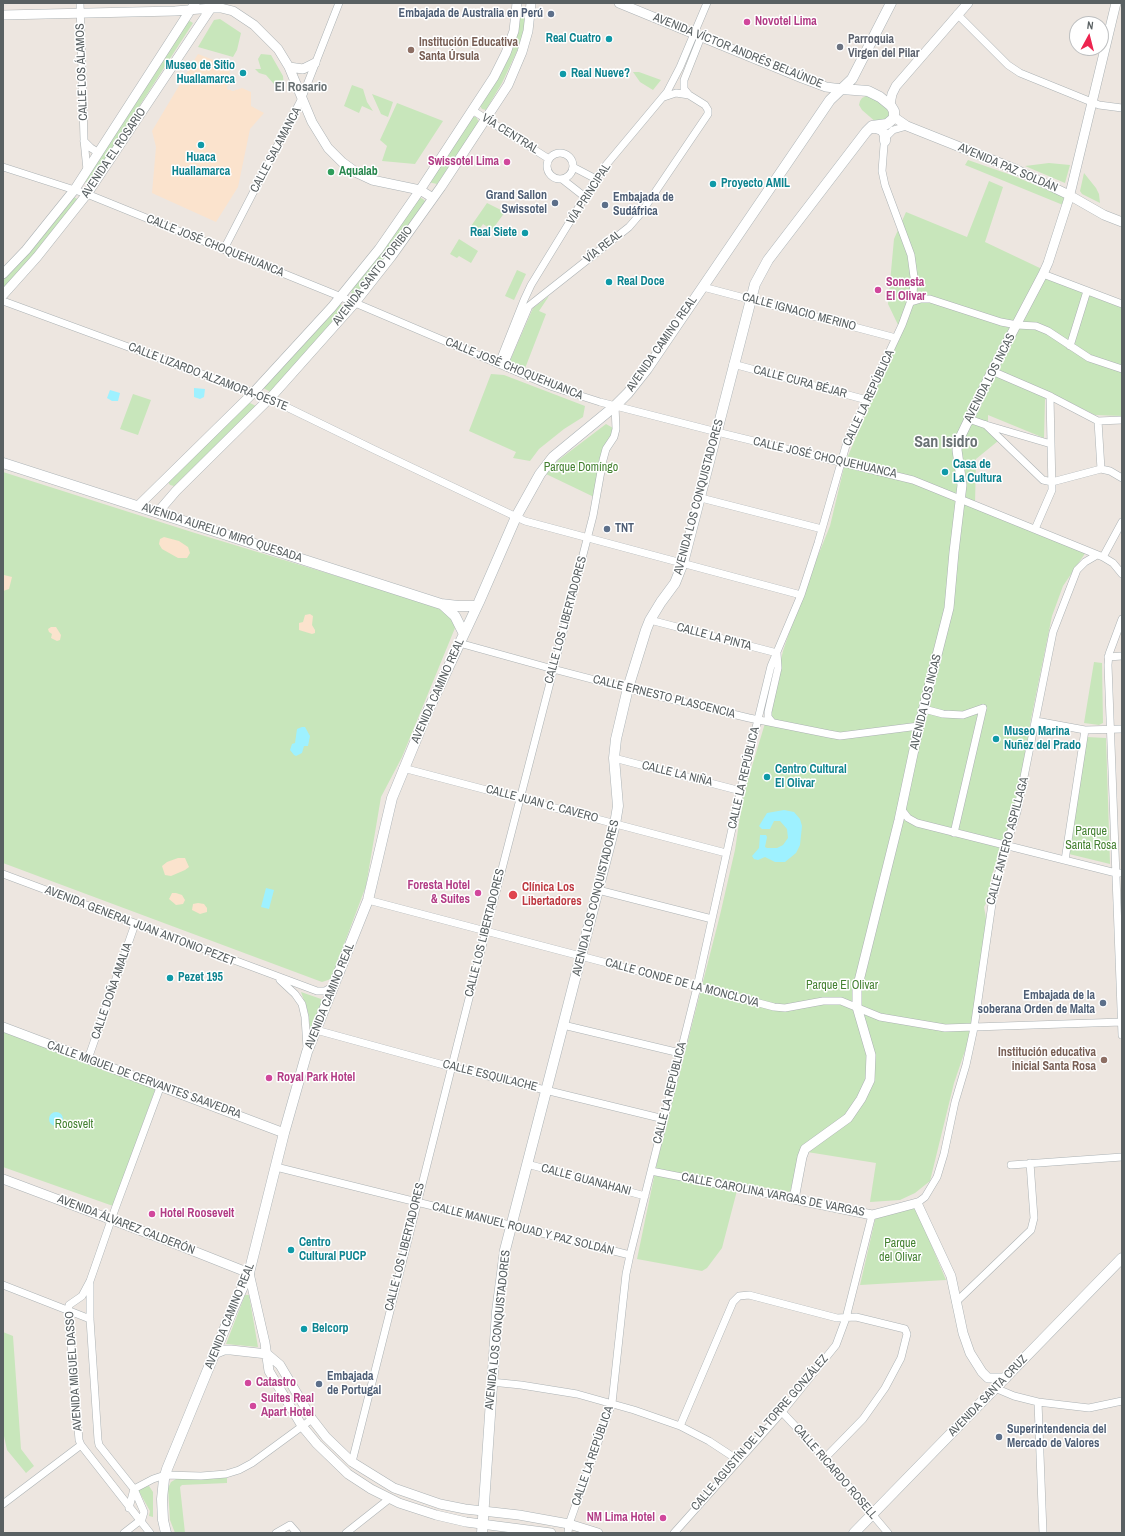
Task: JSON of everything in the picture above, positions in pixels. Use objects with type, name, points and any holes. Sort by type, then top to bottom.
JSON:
[{"type":"main road","name":"AVENIDA CAMINO REAL","points":[[166,1533],[162,1507],[165,1475],[214,1354],[249,1273],[284,1133],[307,1052],[368,900],[389,806],[403,768],[516,518],[540,474],[553,457],[615,406],[628,393],[646,369],[830,100],[852,79],[891,3]]},
{"type":"main road","name":"AVENIDA VÍCTOR ANDRÉS BELAÚNDE","points":[[842,89],[868,91],[890,104]]},
{"type":"main road","points":[[869,129],[872,126],[888,123],[894,117],[894,110],[890,104]]},
{"type":"main road","points":[[869,129],[881,129],[884,134],[885,141]]},
{"type":"main road","name":"AVENIDA LOS CONQUISTADORES","points":[[482,1528],[491,1382],[501,1275],[511,1226],[615,824],[618,806],[614,758],[616,739],[628,688],[650,620],[675,583],[683,563],[701,498],[733,364],[755,284],[768,260],[869,129]]},
{"type":"main road","name":"AVENIDA AURELIO MIRÓ QUESADA","points":[[3,462],[441,604],[477,606]]},
{"type":"main road","name":"AVENIDA AURELIO MIRÓ QUESADA","points":[[441,604],[455,616],[462,638]]},
{"type":"main road","name":"AVENIDA SANTA CRUZ","points":[[854,1533],[1122,1258]]},
{"type":"street","name":"CALLE LOS ÁLAMOS","points":[[80,3],[84,140],[87,170]]},
{"type":"street","name":"CALLE SALAMANCA","points":[[224,249],[302,100],[339,3]]},
{"type":"street","name":"AVENIDA VÍCTOR ANDRÉS BELAÚNDE","points":[[619,3],[813,82],[842,89]]},
{"type":"street","points":[[689,95],[684,89],[684,80],[707,3]]},
{"type":"street","points":[[890,104],[892,94],[896,86],[968,3]]},
{"type":"street","points":[[1117,3],[1122,4]]},
{"type":"street","name":"AVENIDA LOS INCAS","points":[[794,1199],[802,1157],[806,1149],[848,1118],[868,1086],[871,1055],[857,1008],[857,989],[901,809],[919,726],[949,608],[962,480],[957,446],[992,371],[1043,274],[1069,195],[1117,3]]},
{"type":"street","points":[[3,15],[80,14],[213,5],[233,11],[246,19],[272,42],[289,67],[316,131],[328,148],[350,168],[372,180],[420,190],[433,198]]},
{"type":"street","name":"AVENIDA EL ROSARIO","points":[[3,295],[38,257],[87,194],[213,5]]},
{"type":"street","name":"AVENIDA EL ROSARIO","points":[[3,274],[26,250],[75,189],[192,6]]},
{"type":"street","points":[[517,7],[531,7]]},
{"type":"street","name":"AVENIDA SANTO TORIBIO","points":[[139,505],[253,393],[341,297],[378,249],[420,190],[494,77],[506,53],[514,31],[517,7]]},
{"type":"street","name":"AVENIDA SANTO TORIBIO","points":[[158,512],[176,491],[270,399],[354,304],[391,257],[433,198],[508,85],[515,71],[524,45],[531,7]]},
{"type":"street","points":[[957,14],[1008,65],[1020,73],[1092,102],[1104,106],[1122,108]]},
{"type":"street","name":"VÍA PRINCIPAL","points":[[501,364],[524,300],[531,286],[596,179],[662,98],[674,80],[697,36]]},
{"type":"street","points":[[289,67],[303,69],[316,63]]},
{"type":"street","points":[[662,98],[676,93],[689,95]]},
{"type":"street","name":"VÍA REAL","points":[[501,364],[529,306],[623,232],[641,213],[708,114],[708,110],[705,105],[689,95]]},
{"type":"street","name":"VÍA CENTRAL","points":[[472,110],[549,159]]},
{"type":"street","name":"AVENIDA PAZ SOLDÁN","points":[[894,117],[907,126],[1015,169],[1069,195],[1104,215],[1122,222]]},
{"type":"street","points":[[885,141],[888,134],[893,130],[907,126]]},
{"type":"street","points":[[84,140],[91,148],[99,152]]},
{"type":"street","name":"CALLE LA REPÚBLICA","points":[[568,1528],[612,1403],[626,1274],[630,1255],[697,987],[726,853],[772,666],[801,595],[847,442],[896,338],[911,302],[914,287],[912,260],[885,185],[882,171],[885,141]]},
{"type":"street","name":"VÍA CENTRAL","points":[[585,197],[562,179],[554,178],[550,175],[546,167],[549,159],[555,154],[564,154],[570,158],[573,167],[596,179]]},
{"type":"street","name":"CALLE JOSÉ CHOQUEHUANCA","points":[[3,167],[75,189],[341,297],[354,304],[501,364],[553,387],[615,406],[913,480],[1100,556],[1113,563],[1122,574]]},
{"type":"street","points":[[562,179],[570,175],[573,167]]},
{"type":"street","points":[[1043,274],[1122,304]]},
{"type":"street","points":[[531,286],[532,294],[541,296]]},
{"type":"street","name":"CALLE IGNACIO MERINO","points":[[703,287],[896,338]]},
{"type":"street","points":[[1070,346],[1088,291]]},
{"type":"street","points":[[911,302],[921,299],[930,299],[1001,322],[1016,325],[1031,325],[1041,328],[1089,358],[1122,369]]},
{"type":"street","name":"CALLE LIZARDO ALZAMORA-OESTE","points":[[3,301],[270,399],[516,518],[801,595]]},
{"type":"street","name":"CALLE CURA BÉJAR","points":[[733,364],[867,400]]},
{"type":"street","points":[[992,371],[1050,396],[1098,421],[1122,420]]},
{"type":"street","points":[[1036,529],[1050,497],[1052,482],[1050,396]]},
{"type":"street","name":"CALLE LOS LIBERTADORES","points":[[352,1462],[451,1067],[593,516],[603,460],[606,449],[614,437],[616,429],[615,406]]},
{"type":"street","points":[[969,418],[986,425],[1051,444]]},
{"type":"street","points":[[1098,421],[1101,469]]},
{"type":"street","points":[[986,425],[1043,480],[1052,482],[1101,469],[1110,471],[1122,478]]},
{"type":"street","points":[[165,480],[166,487],[169,490],[176,491]]},
{"type":"street","points":[[701,498],[822,529]]},
{"type":"street","name":"CALLE ANTERO ASPILLAGA","points":[[917,1203],[925,1197],[937,1177],[944,1154],[955,1102],[966,1065],[974,1028],[994,890],[1019,805],[1049,648],[1058,616],[1077,570],[1085,562],[1100,556],[1122,522]]},
{"type":"street","name":"CALLE LA PINTA","points":[[650,620],[777,653]]},
{"type":"street","points":[[1122,620],[1108,657],[1110,729],[1119,873],[1122,1035]]},
{"type":"street","name":"CALLE ERNESTO PLASCENCIA","points":[[462,638],[553,669],[758,720],[840,736],[919,726]]},
{"type":"street","name":"CALLE LA REPÚBLICA","points":[[772,722],[768,717],[768,712],[778,668],[777,653]]},
{"type":"street","points":[[1108,657],[1122,656]]},
{"type":"street","points":[[924,709],[943,714],[963,715],[983,708],[954,833]]},
{"type":"street","points":[[1036,721],[1085,730],[1122,729]]},
{"type":"street","points":[[1065,860],[1085,730]]},
{"type":"street","name":"CALLE LA NIÑA","points":[[614,758],[741,791]]},
{"type":"street","name":"CALLE JUAN C. CAVERO","points":[[403,768],[726,853]]},
{"type":"street","points":[[901,809],[908,818],[917,823],[1119,873]]},
{"type":"street","name":"AVENIDA GENERAL JUAN ANTONIO PEZET","points":[[3,874],[317,991],[325,991],[332,987]]},
{"type":"street","points":[[598,890],[712,919]]},
{"type":"street","name":"CALLE CONDE DE LA MONCLOVA","points":[[368,900],[774,1007],[785,1008],[836,1000],[846,1002],[874,1016],[945,1028],[1122,1022]]},
{"type":"street","name":"CALLE DOÑA AMALIA","points":[[88,1059],[135,924]]},
{"type":"street","name":"AVENIDA GENERAL JUAN ANTONIO PEZET","points":[[277,977],[296,994],[302,1004],[305,1016],[307,1052]]},
{"type":"street","points":[[563,1025],[680,1053]]},
{"type":"street","name":"CALLE MIGUEL DE CERVANTES SAAVEDRA","points":[[3,1027],[161,1085],[284,1133]]},
{"type":"street","name":"CALLE ESQUILACHE","points":[[316,1030],[451,1067],[664,1119]]},
{"type":"street","name":"AVENIDA MIGUEL DASSO","points":[[150,1533],[129,1508],[81,1445],[79,1440],[68,1311],[69,1306],[82,1296],[90,1281],[111,1219],[161,1085]]},
{"type":"street","points":[[1011,1165],[1122,1157]]},
{"type":"street","points":[[956,1302],[1031,1230],[1034,1218],[1030,1163]]},
{"type":"street","name":"CALLE GUANAHANI","points":[[527,1164],[645,1196]]},
{"type":"street","name":"CALLE MANUEL ROUAD Y PAZ SOLDÁN","points":[[276,1166],[630,1255]]},
{"type":"street","name":"CALLE CAROLINA VARGAS DE VARGAS","points":[[651,1171],[872,1215],[917,1203]]},
{"type":"street","name":"AVENIDA ÁLVAREZ CALDERÓN","points":[[3,1179],[249,1273]]},
{"type":"street","points":[[917,1203],[949,1271],[966,1343],[982,1372],[988,1378],[1006,1378]]},
{"type":"street","name":"CALLE AGUSTÍN DE LA TORRE GONZÁLEZ","points":[[674,1533],[782,1412],[836,1345],[846,1318],[872,1215]]},
{"type":"street","points":[[249,1273],[267,1354],[268,1371],[302,1426],[323,1451],[344,1471],[389,1499],[436,1515],[482,1528],[552,1533]]},
{"type":"street","name":"AVENIDA MIGUEL DASSO","points":[[90,1281],[90,1319],[99,1445],[134,1489],[144,1512],[140,1521]]},
{"type":"street","points":[[3,1285],[90,1319]]},
{"type":"street","points":[[680,1426],[733,1302],[739,1296],[749,1295],[837,1318],[856,1317],[903,1328],[906,1330],[907,1334],[899,1364],[885,1388],[863,1419],[825,1458]]},
{"type":"street","points":[[214,1354],[224,1350],[267,1354],[280,1365],[304,1407],[326,1437],[352,1462],[388,1485],[409,1494],[441,1504],[483,1512],[519,1515],[568,1528],[598,1533]]},
{"type":"street","points":[[491,1382],[563,1392],[612,1403],[680,1426],[709,1441],[738,1460]]},
{"type":"street","points":[[995,1388],[1014,1396],[1038,1402],[1089,1408],[1122,1401]]},
{"type":"street","points":[[1038,1402],[1043,1533]]},
{"type":"street","points":[[294,1414],[304,1407]]},
{"type":"street","name":"CALLE RICARDO ROSELL","points":[[782,1412],[825,1458],[864,1503],[872,1516],[888,1533]]},
{"type":"street","points":[[129,1508],[134,1489],[165,1475],[201,1476],[226,1474],[238,1470],[252,1464],[312,1419]]},
{"type":"street","points":[[3,1504],[81,1445]]},
{"type":"street","points":[[346,1533],[389,1499]]},
{"type":"street","points":[[124,1533],[140,1521]]},
{"type":"street","points":[[276,1533],[290,1525],[297,1533]]},
{"type":"green space","points":[[523,12],[527,14],[524,36],[502,83],[486,110],[482,109],[480,106],[519,14]]},
{"type":"green space","points":[[220,19],[241,33],[237,50],[233,57],[198,47],[214,20]]},
{"type":"green space","points":[[188,20],[193,23],[89,184],[83,181]]},
{"type":"green space","points":[[261,54],[271,55],[283,76],[284,88],[279,88],[266,75],[259,73],[255,69],[261,69],[258,59]]},
{"type":"green space","points":[[633,72],[639,72],[661,80],[653,90],[640,82]]},
{"type":"green space","points":[[352,85],[363,89],[367,102],[373,111],[362,106],[359,113],[344,106]]},
{"type":"green space","points":[[372,94],[393,102],[388,117],[381,114]]},
{"type":"green space","points":[[866,96],[876,99],[887,108],[889,114],[888,120],[877,123],[862,110],[859,105],[860,101]]},
{"type":"green space","points":[[397,103],[443,121],[415,164],[382,161],[387,146],[380,140]]},
{"type":"green space","points":[[473,117],[476,117],[479,122],[437,184],[428,182]]},
{"type":"green space","points":[[968,160],[1014,176],[1066,198],[1063,205],[965,165]]},
{"type":"green space","points":[[1049,163],[1070,165],[1065,183],[1025,166]]},
{"type":"green space","points":[[1084,173],[1096,188],[1099,194],[1100,203],[1082,194],[1080,191]]},
{"type":"green space","name":"Parque El Olivar","points":[[989,181],[1003,187],[985,242],[1122,307],[1122,416],[1095,415],[1049,392],[1045,400],[1044,438],[988,415],[988,424],[998,441],[976,459],[975,505],[1086,552],[1063,586],[1052,616],[1031,719],[1020,783],[1006,835],[991,878],[989,898],[984,907],[986,918],[984,949],[968,1042],[954,1083],[930,1181],[915,1193],[900,1200],[870,1202],[876,1163],[801,1151],[790,1192],[739,1183],[722,1248],[707,1268],[702,1271],[637,1259],[658,1158],[720,915],[735,850],[743,796],[769,710],[783,651],[800,600],[830,526],[845,463],[901,331],[888,304],[894,239],[906,212],[967,237]]},
{"type":"green space","points":[[72,196],[79,200],[37,254],[3,290],[3,281]]},
{"type":"green space","points":[[419,197],[425,201],[425,203],[358,296],[351,293],[352,290]]},
{"type":"green space","points":[[487,203],[505,212],[492,230],[483,224],[476,234],[469,229]]},
{"type":"green space","points":[[459,239],[478,251],[471,263],[459,256],[457,258],[450,254]]},
{"type":"green space","points":[[517,270],[526,274],[514,300],[505,296]]},
{"type":"green space","points":[[549,296],[539,311],[546,314],[524,371],[509,363],[533,308]]},
{"type":"green space","points":[[339,304],[346,308],[271,392],[263,388]]},
{"type":"green space","points":[[491,374],[504,375],[585,406],[583,417],[564,429],[539,449],[530,461],[513,458],[516,452],[469,431]]},
{"type":"green space","points":[[133,394],[151,400],[138,435],[120,429]]},
{"type":"green space","points":[[248,402],[256,406],[174,486],[170,485],[168,482]]},
{"type":"green space","name":"Parque Domíngo","points":[[606,424],[613,428],[594,497],[546,474],[552,465]]},
{"type":"green space","points":[[3,472],[195,533],[442,608],[453,620],[455,628],[402,757],[381,797],[366,886],[331,979],[322,982],[3,863]]},
{"type":"green space","points":[[1094,662],[1102,663],[1103,723],[1099,725],[1084,723]]},
{"type":"green space","name":"Parque Santa Rosa","points":[[1087,737],[1106,738],[1110,864],[1069,854]]},
{"type":"green space","points":[[301,992],[324,1000],[312,1029],[310,1028],[308,1012]]},
{"type":"green space","name":"Roosvelt","points":[[3,1031],[156,1087],[113,1206],[3,1167]]},
{"type":"green space","name":"Parque del Olivar","points":[[916,1208],[946,1280],[860,1285],[876,1216]]},
{"type":"green space","points":[[245,1295],[249,1295],[258,1347],[226,1344]]},
{"type":"green space","points":[[3,1332],[13,1336],[21,1449],[34,1466],[26,1473],[7,1450],[4,1436]]},
{"type":"green space","points":[[227,1477],[227,1483],[182,1485],[180,1487],[185,1533],[175,1533],[170,1520],[168,1488],[171,1482],[176,1479]]},
{"type":"green space","points":[[149,1486],[153,1492],[153,1517],[149,1516],[150,1511],[137,1488]]},
{"type":"sand","points":[[198,54],[216,61],[231,62],[227,89],[233,91],[242,88],[251,92],[251,106],[264,113],[250,129],[238,187],[216,222],[152,193],[156,147],[152,131]]},
{"type":"sand","points":[[164,537],[179,541],[188,547],[190,553],[187,558],[178,558],[162,549],[159,544],[160,539]]},
{"type":"sand","points":[[3,576],[12,577],[9,589],[3,591]]},
{"type":"sand","points":[[310,614],[313,616],[312,625],[315,630],[315,633],[312,634],[299,630],[299,623],[303,622],[305,615]]},
{"type":"sand","points":[[51,627],[56,627],[61,635],[60,640],[57,641],[51,638],[52,634],[48,629]]},
{"type":"sand","points":[[178,858],[185,858],[189,867],[171,876],[165,875],[162,866],[167,862]]},
{"type":"sand","points":[[172,893],[182,895],[185,900],[183,904],[176,905],[169,899]]},
{"type":"sand","points":[[193,904],[204,904],[207,908],[207,912],[200,914],[192,910]]},
{"type":"water","points":[[194,388],[205,389],[204,397],[200,399],[194,397]]},
{"type":"water","points":[[110,390],[120,393],[118,401],[112,401],[107,398]]},
{"type":"water","points":[[305,727],[310,736],[308,746],[304,746],[302,753],[296,756],[290,750],[292,744],[295,743],[297,729]]},
{"type":"water","points":[[784,810],[794,812],[800,819],[802,826],[800,845],[796,853],[785,862],[775,862],[765,857],[758,860],[754,859],[752,856],[759,848],[760,835],[766,835],[765,847],[767,848],[777,848],[783,845],[788,838],[787,829],[780,821],[774,821],[770,829],[762,829],[759,826],[767,813]]},
{"type":"water","points":[[266,888],[274,890],[269,909],[261,907]]},
{"type":"water","points":[[56,1112],[61,1114],[63,1119],[61,1124],[56,1126],[51,1124],[49,1119],[51,1114]]},
{"type":"place","name":"Embajada de Australia en Perú","points":[[551,14]]},
{"type":"place","name":"Novotel Lima","points":[[747,22]]},
{"type":"place","name":"Real Cuatro","points":[[609,39]]},
{"type":"place","name":"Parroquia Virgen del Pilar","points":[[840,47]]},
{"type":"place","name":"Institución Educativa Santa Úrsula","points":[[411,50]]},
{"type":"place","name":"Museo de Sitio Huallamarca","points":[[243,73]]},
{"type":"place","name":"Real Nueve?","points":[[563,74]]},
{"type":"place","name":"Huaca Huallamarca","points":[[201,145]]},
{"type":"place","name":"Swissotel Lima","points":[[507,162]]},
{"type":"place","name":"Aqualab","points":[[331,172]]},
{"type":"place","name":"Proyecto AMIL","points":[[713,184]]},
{"type":"place","name":"Grand Sallon Swissotel","points":[[555,203]]},
{"type":"place","name":"Embajada de Sudáfrica","points":[[605,205]]},
{"type":"place","name":"Real Siete","points":[[525,233]]},
{"type":"place","name":"Real Doce","points":[[609,282]]},
{"type":"place","name":"Sonesta El Olivar","points":[[878,290]]},
{"type":"place","name":"Casa de La Cultura","points":[[945,472]]},
{"type":"place","name":"TNT","points":[[607,529]]},
{"type":"place","name":"Museo Marina Nuñez del Prado","points":[[996,739]]},
{"type":"place","name":"Centro Cultural El Olivar","points":[[767,777]]},
{"type":"place","name":"Foresta Hotel & Suites","points":[[478,893]]},
{"type":"place","name":"Clínica Los Libertadores","points":[[513,895]]},
{"type":"place","name":"Pezet 195","points":[[170,978]]},
{"type":"place","name":"Embajada de la soberana Orden de Malta","points":[[1103,1003]]},
{"type":"place","name":"Institución educativa inicial Santa Rosa","points":[[1104,1060]]},
{"type":"place","name":"Royal Park Hotel","points":[[269,1078]]},
{"type":"place","name":"Hotel Roosevelt","points":[[152,1214]]},
{"type":"place","name":"Centro Cultural PUCP","points":[[291,1250]]},
{"type":"place","name":"Belcorp","points":[[304,1329]]},
{"type":"place","name":"Catastro","points":[[248,1383]]},
{"type":"place","name":"Embajada de Portugal","points":[[319,1384]]},
{"type":"place","name":"Suites Real Apart Hotel","points":[[253,1406]]},
{"type":"place","name":"Superintendencia del Mercado de Valores","points":[[999,1437]]},
{"type":"place","name":"NM Lima Hotel","points":[[663,1518]]},
{"type":"district","name":"El Rosario","points":[[301,88]]},
{"type":"district","name":"San Isidro","points":[[946,443]]}]
